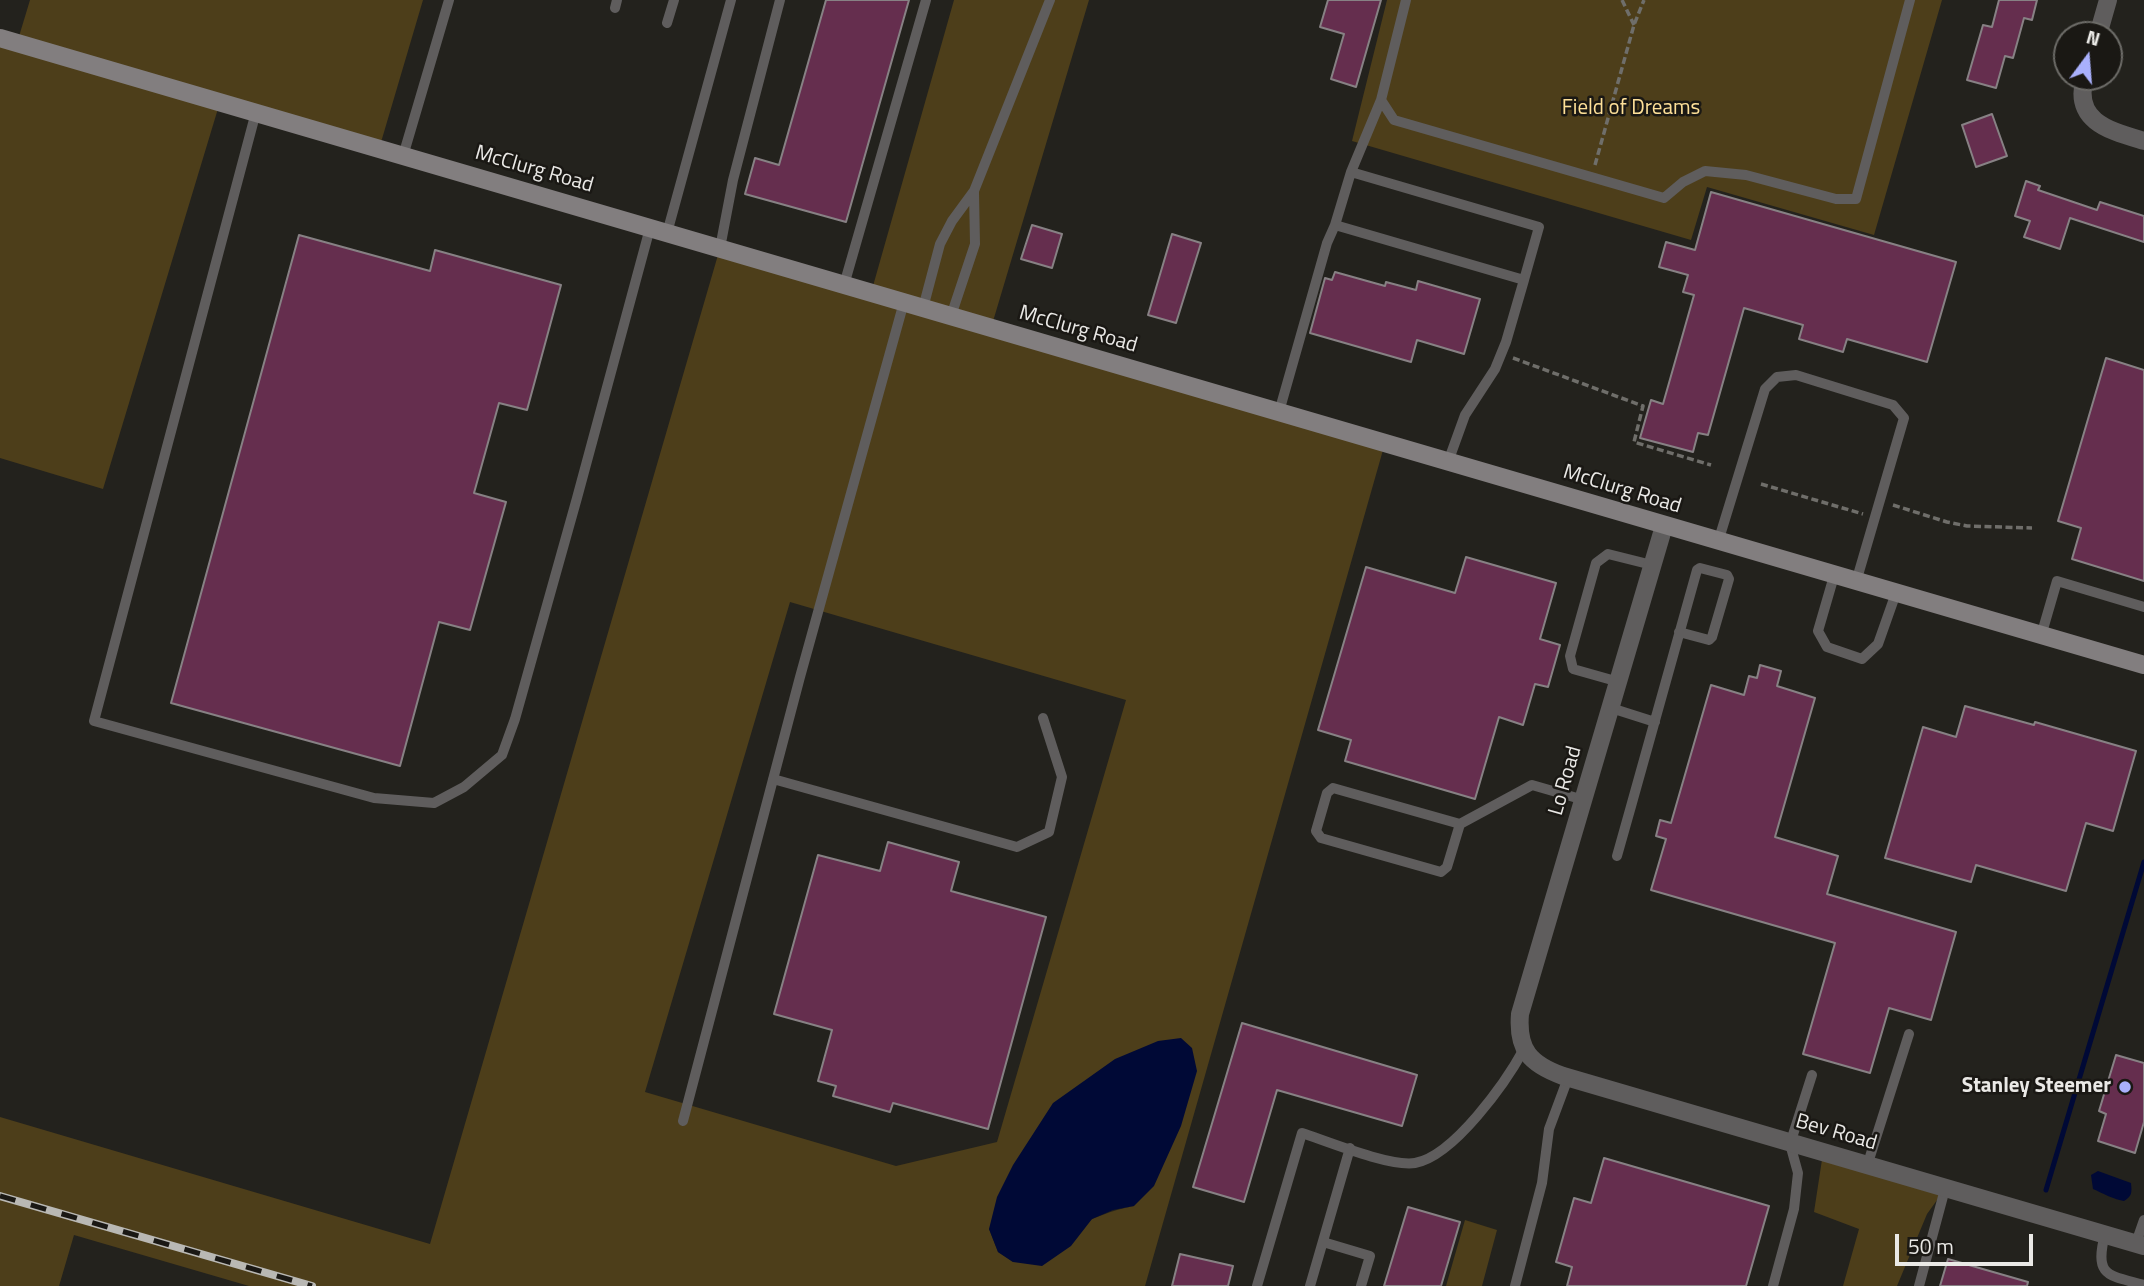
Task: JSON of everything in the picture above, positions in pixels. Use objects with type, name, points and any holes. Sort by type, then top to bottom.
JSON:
[{"type":"street","points":[[2102,21],[2108,0]]},
{"type":"street","name":"McClurg Road","points":[[0,38],[2144,665]]},
{"type":"street","points":[[2082,91],[2083,101],[2089,114],[2098,124],[2108,130],[2144,141]]},
{"type":"street","name":"Lo Road","points":[[1524,1049],[1519,1031],[1520,1014],[1664,526]]},
{"type":"street","name":"Bev Road","points":[[1524,1049],[1539,1066],[1568,1078],[2140,1245]]},
{"type":"lane","points":[[403,156],[449,0]]},
{"type":"lane","points":[[667,23],[674,0]]},
{"type":"lane","points":[[256,113],[94,722],[374,798],[434,803],[464,787],[502,755],[515,719],[577,498],[731,0]]},
{"type":"lane","points":[[720,248],[733,180],[780,0]]},
{"type":"lane","points":[[845,285],[926,0]]},
{"type":"lane","points":[[923,308],[940,244],[952,221],[974,191],[1050,0]]},
{"type":"lane","points":[[1279,412],[1327,243],[1351,172],[1381,100],[1406,0]]},
{"type":"lane","points":[[1381,100],[1394,120],[1664,198],[1683,182],[1705,171],[1746,175],[1836,199],[1856,199],[1910,0]]},
{"type":"lane","points":[[1351,172],[1539,227],[1501,354],[1495,369],[1465,415],[1448,462]]},
{"type":"lane","points":[[951,316],[975,244],[974,191]]},
{"type":"lane","points":[[1335,225],[1524,280]]},
{"type":"lane","points":[[683,1121],[904,302]]},
{"type":"lane","points":[[1718,542],[1765,389],[1777,377],[1796,375],[1894,405],[1904,418],[1856,582]]},
{"type":"lane","points":[[1619,682],[1573,669],[1570,656],[1592,576],[1596,563],[1608,554],[1652,565]]},
{"type":"lane","points":[[1617,856],[1679,632],[1697,570],[1700,568],[1727,575],[1729,579],[1712,638],[1709,640],[1679,632]]},
{"type":"lane","points":[[1834,576],[1818,631],[1827,647],[1862,659],[1878,644],[1896,593]]},
{"type":"lane","points":[[2041,636],[2057,581],[2144,607]]},
{"type":"lane","points":[[1611,708],[1655,722]]},
{"type":"lane","points":[[774,779],[1017,847],[1049,832],[1062,777],[1043,718]]},
{"type":"lane","points":[[1460,824],[1447,867],[1441,872],[1321,838],[1316,831],[1327,793],[1333,788],[1460,824],[1532,785],[1584,800]]},
{"type":"lane","points":[[1867,1166],[1909,1034]]},
{"type":"lane","points":[[1257,1286],[1302,1133],[1391,1161],[1415,1163],[1431,1157],[1450,1145],[1510,1073],[1524,1049]]},
{"type":"lane","points":[[1773,1286],[1794,1209],[1798,1173],[1790,1144],[1812,1074]]},
{"type":"lane","points":[[1515,1286],[1542,1183],[1549,1129],[1568,1078]]},
{"type":"lane","points":[[1310,1286],[1350,1148]]},
{"type":"lane","points":[[1919,1286],[1945,1189]]},
{"type":"lane","points":[[2140,1245],[2144,1220]]},
{"type":"lane","points":[[2105,1234],[2100,1254],[2102,1266],[2110,1276],[2144,1285]]},
{"type":"lane","points":[[1323,1242],[1370,1256],[1361,1286]]},
{"type":"path","points":[[1622,0],[1634,25]]},
{"type":"path","points":[[1592,177],[1634,25],[1644,0]]},
{"type":"path","points":[[1501,354],[1643,406],[1634,442],[1711,465]]},
{"type":"path","points":[[1761,484],[1867,515]]},
{"type":"path","points":[[1887,503],[1938,520],[1967,526],[2032,528]]},
{"type":"green space","points":[[30,0],[423,0],[379,149],[220,102],[103,489],[0,458],[0,38],[17,43]]},
{"type":"green space","points":[[954,0],[1089,0],[991,328],[1385,443],[1145,1286],[249,1286],[74,1235],[59,1286],[0,1286],[0,1117],[430,1244],[720,248],[871,293]],"holes":[[[790,602],[1126,700],[997,1142],[896,1166],[645,1092]],[[1134,1206],[1086,1222],[1013,1262],[998,1252],[989,1229]]]},
{"type":"green space","name":"Field of Dreams","points":[[1387,0],[1942,0],[1874,235],[1707,187],[1691,240],[1352,141]]},
{"type":"green space","points":[[1823,1153],[1945,1189],[1927,1214],[1897,1286],[1843,1286],[1859,1229],[1814,1212]]},
{"type":"green space","points":[[1465,1220],[1497,1230],[1482,1286],[1446,1286]]},
{"type":"water","points":[[1181,1038],[1192,1048],[1197,1071],[1181,1126],[1154,1186],[1134,1206],[1113,1210],[1092,1219],[1071,1246],[1042,1266],[1013,1262],[998,1252],[989,1229],[997,1197],[1013,1165],[1053,1103],[1115,1059],[1158,1041]]},
{"type":"water","points":[[2098,1171],[2131,1183],[2129,1197],[2124,1201],[2093,1189],[2091,1175]]},
{"type":"building","points":[[826,0],[909,0],[846,222],[745,194],[755,158],[779,165]]},
{"type":"building","points":[[1328,0],[1381,0],[1356,87],[1331,79],[1344,34],[1320,27]]},
{"type":"building","points":[[1999,0],[2037,0],[2032,20],[2024,18],[2013,58],[2005,56],[1996,88],[1967,80],[1983,25],[1992,27]]},
{"type":"building","points":[[1992,114],[2007,156],[1976,167],[1962,125]]},
{"type":"building","points":[[2026,181],[2040,186],[2038,190],[2097,210],[2100,202],[2144,216],[2144,242],[2070,218],[2060,249],[2024,237],[2030,221],[2015,216]]},
{"type":"building","points":[[1711,192],[1956,262],[1927,362],[1847,339],[1843,352],[1799,339],[1803,325],[1744,308],[1708,435],[1698,433],[1693,452],[1640,438],[1651,400],[1663,404],[1694,295],[1683,292],[1688,275],[1659,267],[1666,242],[1695,250]]},
{"type":"building","points":[[1032,225],[1062,234],[1052,268],[1021,259]]},
{"type":"building","points":[[1172,234],[1201,243],[1176,323],[1148,315]]},
{"type":"building","points":[[299,235],[430,271],[435,250],[561,285],[527,410],[499,403],[474,493],[506,502],[470,630],[439,622],[400,766],[171,703]]},
{"type":"building","points":[[1335,272],[1385,286],[1386,282],[1416,290],[1418,281],[1480,299],[1464,354],[1417,340],[1411,362],[1310,333],[1325,278],[1332,280]]},
{"type":"building","points":[[2106,358],[2144,370],[2144,581],[2072,559],[2081,528],[2058,521]]},
{"type":"building","points":[[1466,557],[1556,583],[1540,639],[1560,645],[1548,687],[1535,684],[1523,725],[1499,717],[1475,799],[1345,761],[1351,740],[1318,730],[1366,567],[1455,593]]},
{"type":"building","points":[[1760,665],[1781,671],[1777,686],[1815,698],[1775,837],[1838,856],[1827,894],[1956,932],[1931,1020],[1889,1008],[1870,1073],[1803,1054],[1835,943],[1651,890],[1666,839],[1656,836],[1660,820],[1671,823],[1711,685],[1744,695],[1749,676],[1757,678]]},
{"type":"building","points":[[1965,706],[2034,725],[2035,722],[2136,751],[2113,831],[2086,823],[2066,891],[1976,865],[1971,882],[1885,858],[1923,727],[1956,737]]},
{"type":"building","points":[[888,842],[959,862],[951,891],[1046,917],[988,1129],[893,1103],[890,1112],[833,1096],[836,1086],[818,1081],[832,1030],[774,1014],[818,855],[880,871]]},
{"type":"building","points":[[1242,1023],[1417,1075],[1402,1126],[1277,1090],[1244,1202],[1193,1187]]},
{"type":"building","name":"Stanley Steemer","points":[[2116,1055],[2144,1063],[2144,1122],[2135,1153],[2098,1141],[2106,1114],[2099,1111]]},
{"type":"building","points":[[1604,1158],[1769,1206],[1746,1286],[1567,1286],[1572,1267],[1556,1262],[1574,1198],[1591,1203]]},
{"type":"building","points":[[1408,1207],[1460,1222],[1441,1286],[1384,1286]]},
{"type":"building","points":[[1180,1254],[1233,1266],[1228,1286],[1172,1286]]},
{"type":"building","points":[[1948,1259],[2028,1282],[2027,1286],[1940,1286]]},
{"type":"waterway","points":[[2046,1190],[2144,862]]},
{"type":"railway","points":[[0,1196],[312,1286]]},
{"type":"place","name":"Stanley Steemer","points":[[2125,1087]]}]
